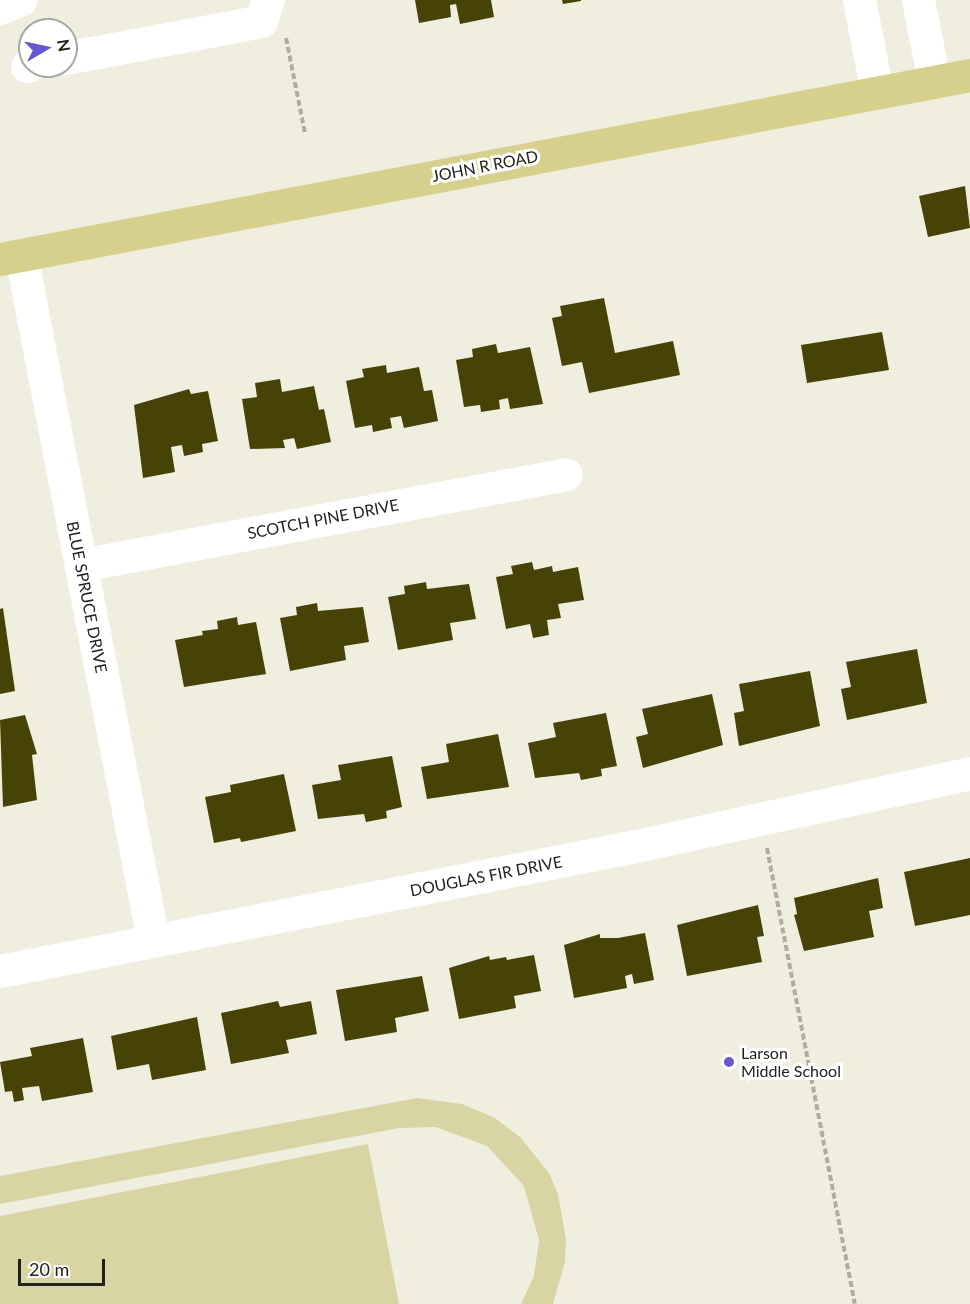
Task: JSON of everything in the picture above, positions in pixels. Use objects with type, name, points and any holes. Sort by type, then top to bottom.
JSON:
[{"type":"main road","name":"JOHN R ROAD","points":[[11,257],[970,75]]},
{"type":"street","points":[[78,56],[261,21],[268,0]]},
{"type":"street","points":[[859,0],[877,92]]},
{"type":"street","points":[[918,0],[934,81]]},
{"type":"street","name":"BLUE SPRUCE DRIVE","points":[[11,257],[81,565],[153,940]]},
{"type":"street","name":"SCOTCH PINE DRIVE","points":[[81,565],[566,474]]},
{"type":"street","name":"DOUGLAS FIR DRIVE","points":[[0,971],[636,846],[970,773]]},
{"type":"path","points":[[286,34],[305,133]]},
{"type":"path","points":[[765,838],[855,1304]]},
{"type":"shaded area","points":[[417,1098],[462,1104],[495,1118],[520,1137],[549,1173],[558,1194],[566,1239],[565,1262],[553,1304],[521,1304],[534,1276],[539,1240],[524,1186],[487,1146],[436,1127],[399,1128],[0,1204],[0,1176]]},
{"type":"shaded area","points":[[368,1144],[399,1304],[0,1304],[0,1216]]},
{"type":"building","points":[[415,0],[491,0],[494,17],[460,24],[456,4],[450,5],[451,17],[419,23]]},
{"type":"building","points":[[562,0],[581,0],[581,1],[563,4]]},
{"type":"building","points":[[965,186],[970,228],[928,237],[919,196]]},
{"type":"building","points":[[604,298],[615,353],[673,341],[680,375],[589,393],[582,362],[562,366],[552,318],[562,316],[560,306]]},
{"type":"building","points":[[882,332],[889,370],[807,383],[801,345]]},
{"type":"building","points":[[496,344],[498,353],[530,347],[543,404],[510,409],[508,398],[499,400],[500,409],[481,412],[480,405],[464,407],[456,360],[473,357],[472,349]]},
{"type":"building","points":[[386,365],[387,373],[419,367],[424,391],[432,390],[438,421],[404,428],[401,416],[390,418],[392,428],[373,432],[372,425],[355,428],[346,381],[364,377],[362,369]]},
{"type":"building","points":[[280,379],[282,392],[314,386],[319,410],[324,409],[331,442],[297,449],[294,438],[283,440],[285,448],[250,449],[242,399],[257,397],[255,383]]},
{"type":"building","points":[[189,389],[191,394],[208,391],[218,441],[202,444],[203,452],[184,456],[182,445],[171,447],[175,472],[143,478],[134,405]]},
{"type":"building","points":[[532,562],[534,570],[552,566],[553,572],[578,567],[584,600],[558,604],[561,618],[547,620],[549,635],[533,638],[530,624],[506,629],[496,577],[513,574],[511,566]]},
{"type":"building","points":[[426,582],[427,589],[469,584],[476,619],[450,623],[453,640],[398,650],[388,597],[405,594],[404,586]]},
{"type":"building","points":[[317,603],[318,611],[363,607],[369,642],[344,646],[346,660],[290,671],[280,618],[297,615],[296,607]]},
{"type":"building","points":[[3,608],[15,691],[0,694],[0,609]]},
{"type":"building","points":[[237,617],[238,625],[256,622],[266,674],[184,687],[175,640],[203,635],[202,631],[218,629],[217,621]]},
{"type":"building","points":[[917,649],[927,703],[847,720],[841,689],[851,687],[846,662]]},
{"type":"building","points":[[810,671],[820,726],[739,746],[734,713],[744,711],[739,684]]},
{"type":"building","points":[[712,694],[723,745],[643,768],[636,737],[648,734],[642,709]]},
{"type":"building","points":[[606,713],[617,766],[601,769],[602,776],[581,780],[579,773],[535,778],[528,743],[556,737],[553,723]]},
{"type":"building","points":[[25,715],[37,754],[32,755],[37,800],[3,807],[0,720]]},
{"type":"building","points":[[498,734],[509,787],[427,799],[421,767],[449,762],[446,744]]},
{"type":"building","points":[[392,756],[402,807],[386,811],[387,818],[366,822],[364,814],[318,819],[312,785],[341,780],[338,765]]},
{"type":"building","points":[[284,774],[296,831],[241,842],[240,838],[214,843],[205,797],[231,792],[230,785]]},
{"type":"building","points":[[970,858],[970,915],[915,926],[904,872]]},
{"type":"building","points":[[878,878],[883,908],[869,911],[874,937],[804,951],[794,915],[797,914],[794,898]]},
{"type":"building","points":[[758,905],[764,936],[757,937],[762,962],[687,976],[677,925]]},
{"type":"building","points":[[645,933],[654,980],[634,984],[632,974],[625,976],[627,988],[574,998],[564,945],[600,934],[600,938],[618,938]]},
{"type":"building","points":[[534,955],[541,991],[514,996],[516,1008],[459,1019],[449,968],[489,956],[490,960],[506,957],[507,960]]},
{"type":"building","points":[[422,976],[429,1011],[395,1018],[397,1032],[345,1041],[336,990]]},
{"type":"building","points":[[278,1001],[280,1007],[311,1001],[317,1034],[286,1040],[289,1053],[231,1064],[221,1013]]},
{"type":"building","points":[[197,1017],[206,1070],[152,1080],[149,1064],[117,1070],[111,1036]]},
{"type":"building","points":[[83,1038],[93,1092],[42,1101],[39,1086],[22,1088],[24,1100],[14,1102],[12,1091],[5,1092],[0,1062],[32,1056],[30,1048]]},
{"type":"place","name":"Larson Middle School","points":[[729,1062]]}]
